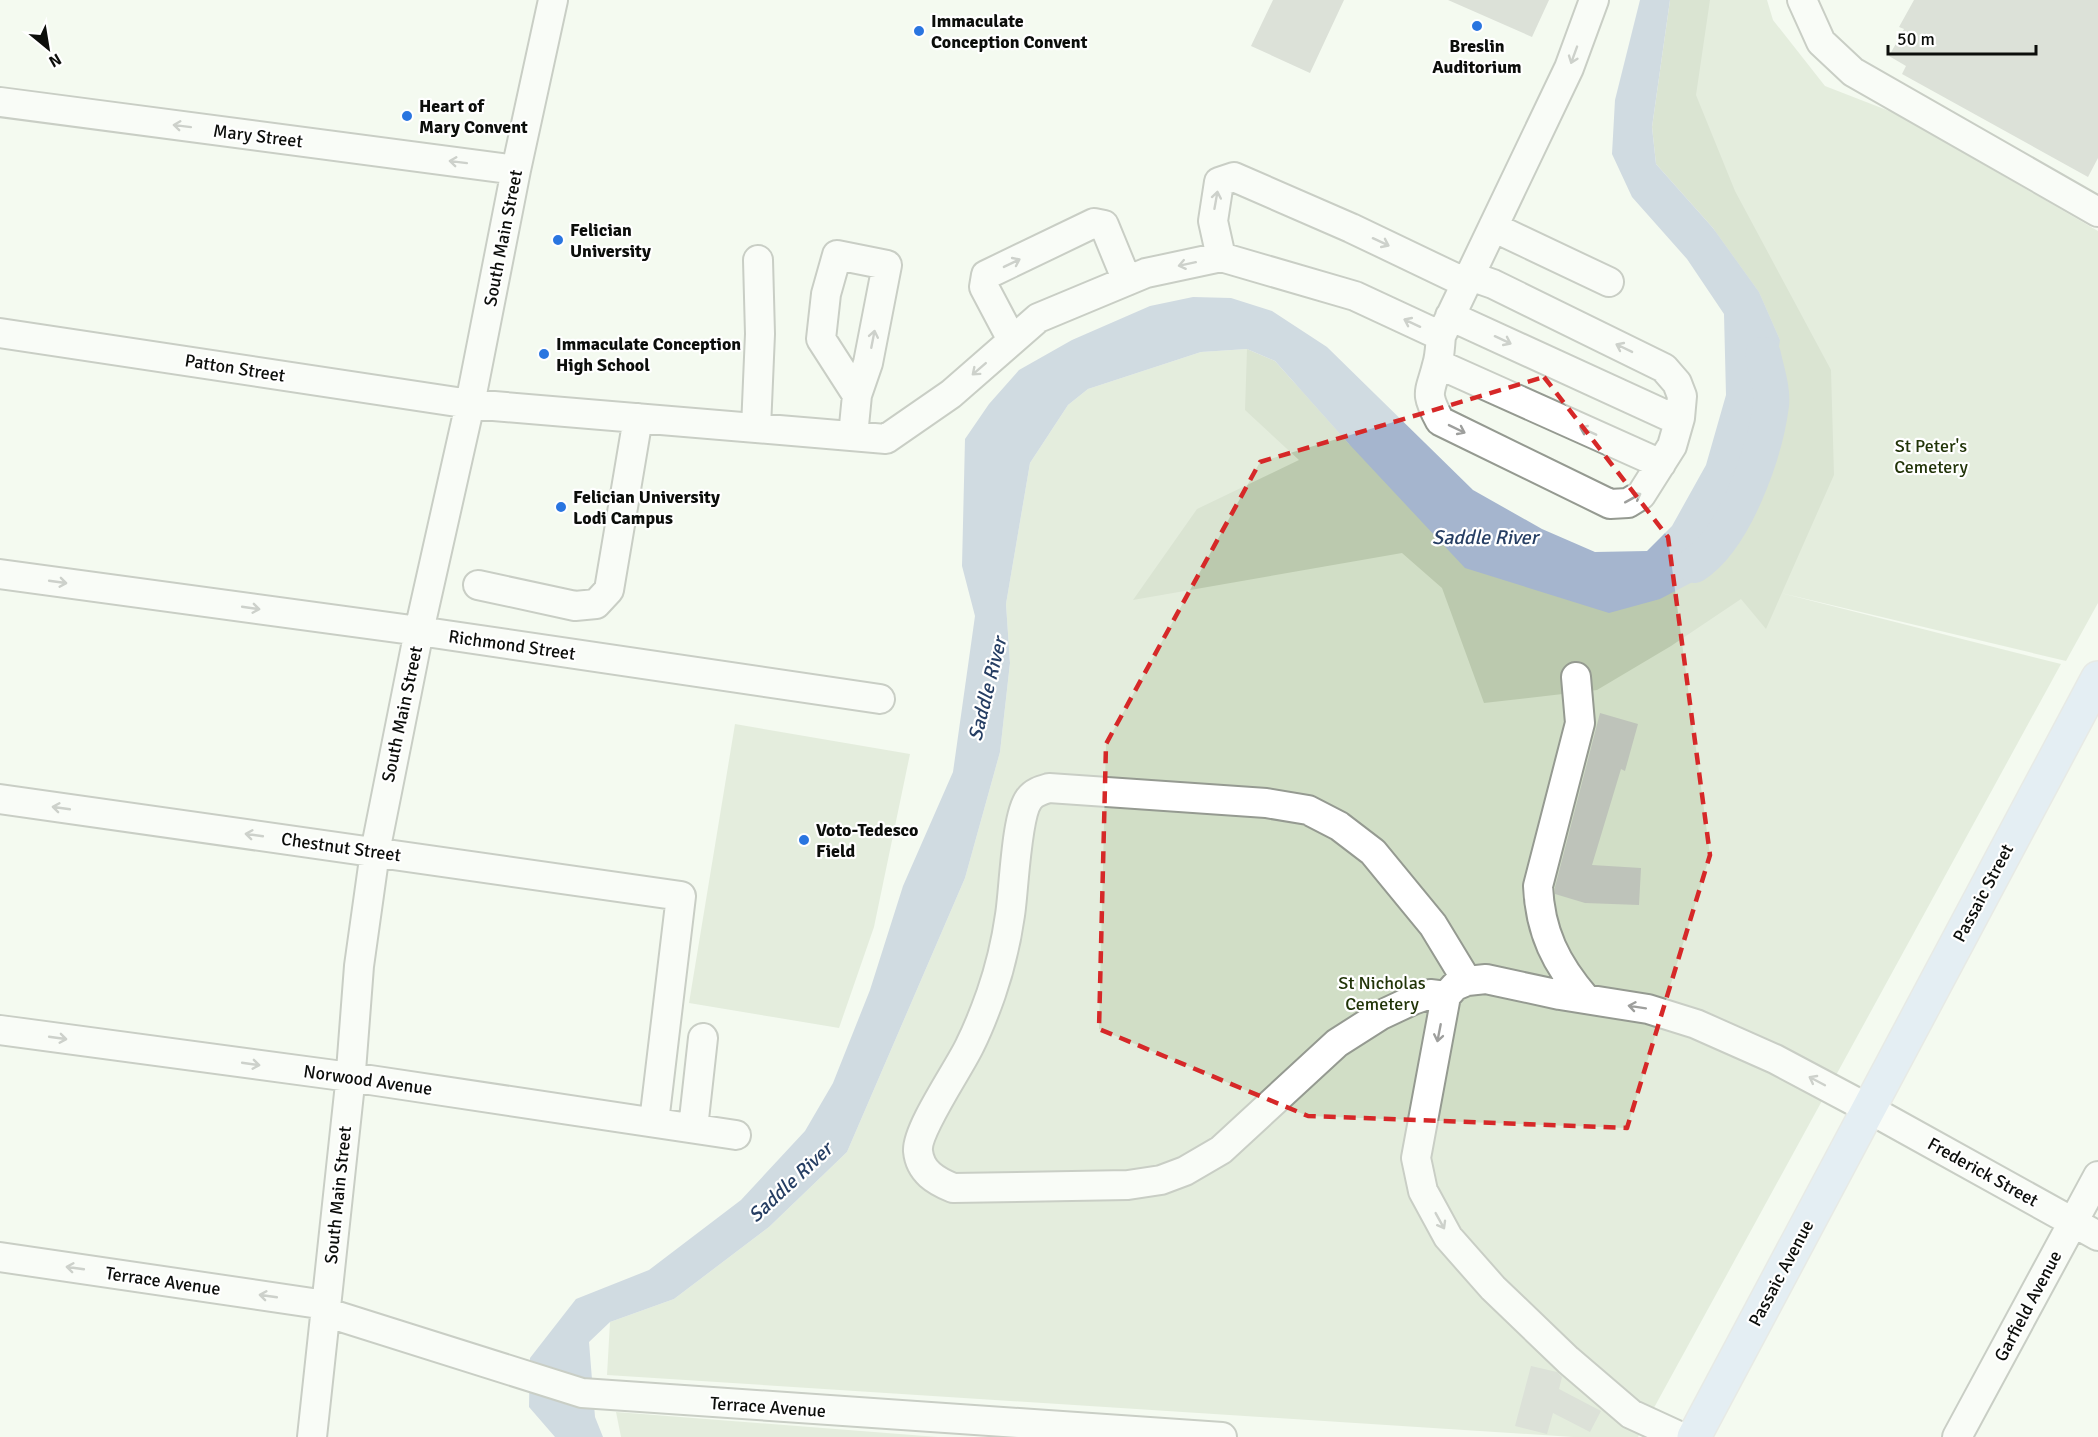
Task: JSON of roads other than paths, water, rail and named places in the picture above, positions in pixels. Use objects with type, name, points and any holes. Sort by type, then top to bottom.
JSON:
[{"type":"main road","name":"Passaic Street","points":[[1869,1109],[2098,678]]},
{"type":"main road","name":"Passaic Avenue","points":[[1694,1437],[1869,1109]]},
{"type":"street","name":"South Main Street","points":[[312,1437],[350,1077],[359,966],[375,852],[419,631],[470,404],[516,170],[553,0]]},
{"type":"street","points":[[1594,0],[1569,69],[1493,228],[1468,279],[1445,326],[1438,364],[1429,387],[1430,399],[1440,421],[1610,504],[1628,503],[1641,495],[1661,464],[1672,446],[1679,421],[1682,396],[1677,383],[1664,368],[1493,284],[1468,279],[1234,177],[1219,182],[1213,221],[1221,257],[1355,296],[1445,326],[1679,421]]},
{"type":"street","points":[[1802,0],[1821,42],[1853,72],[2098,212]]},
{"type":"street","name":"Mary Street","points":[[0,102],[516,170]]},
{"type":"street","points":[[1012,340],[984,287],[986,275],[1094,223],[1104,225],[1127,281]]},
{"type":"street","points":[[1493,228],[1609,282]]},
{"type":"street","name":"Patton Street","points":[[0,333],[470,404],[886,439],[951,394],[1038,318],[1146,273],[1221,257]]},
{"type":"street","points":[[756,428],[760,334],[758,260]]},
{"type":"street","points":[[1438,364],[1661,464]]},
{"type":"street","points":[[853,436],[857,395]]},
{"type":"street","points":[[478,585],[575,606],[596,604],[609,590],[638,418]]},
{"type":"street","name":"Richmond Street","points":[[0,574],[419,631],[880,699]]},
{"type":"street","points":[[1576,677],[1580,723],[1538,886],[1544,933],[1569,979],[1586,999]]},
{"type":"street","name":"Frederick Street","points":[[1456,989],[1433,925],[1373,852],[1339,826],[1308,810],[1266,803],[1049,788],[1037,792],[1029,799],[1022,816],[1011,913],[1003,958],[971,1045],[927,1122],[918,1151],[929,1175],[953,1188],[1098,1187],[1161,1180],[1185,1171],[1221,1150],[1337,1043],[1356,1029],[1422,997],[1456,989],[1486,979],[1648,1009],[1696,1024],[1775,1059],[2098,1236]]},
{"type":"street","name":"Chestnut Street","points":[[0,799],[681,896],[654,1122]]},
{"type":"street","points":[[1456,989],[1416,1158],[1423,1191],[1448,1237],[1493,1288],[1568,1360],[1631,1413],[1681,1437]]},
{"type":"street","name":"Norwood Avenue","points":[[0,1030],[350,1077],[736,1135]]},
{"type":"street","points":[[693,1128],[703,1038]]},
{"type":"street","name":"Garfield Avenue","points":[[1957,1437],[2098,1176]]},
{"type":"street","name":"Terrace Avenue","points":[[0,1257],[326,1308],[582,1393],[1222,1437]]},
{"type":"water","name":"Saddle River","points":[[1640,0],[1670,0],[1652,127],[1656,164],[1713,228],[1759,292],[1780,340],[1760,464],[1706,575],[1660,599],[1609,613],[1465,568],[1275,361],[1247,349],[1201,352],[1088,389],[1068,405],[1030,463],[1006,604],[1010,663],[1000,752],[965,878],[847,1152],[769,1227],[674,1299],[610,1322],[589,1342],[595,1417],[603,1437],[555,1437],[529,1407],[530,1358],[576,1299],[649,1270],[741,1200],[805,1131],[833,1083],[870,990],[903,886],[953,772],[975,616],[962,566],[965,439],[989,404],[1019,370],[1072,340],[1150,306],[1193,297],[1231,298],[1272,311],[1327,347],[1473,490],[1542,529],[1595,552],[1647,551],[1672,526],[1706,465],[1726,395],[1724,314],[1687,259],[1632,197],[1612,154],[1615,100]]},
{"type":"waterway","name":"Saddle River","points":[[1694,565],[1709,553],[1722,536],[1746,493],[1755,469],[1771,405],[1770,387],[1763,355]]},
{"type":"place","name":"Breslin Auditorium","points":[[1477,26]]},
{"type":"place","name":"Immaculate Conception Convent","points":[[919,31]]},
{"type":"place","name":"Heart of Mary Convent","points":[[407,116]]},
{"type":"place","name":"Felician University","points":[[558,240]]},
{"type":"place","name":"Immaculate Conception High School","points":[[544,354]]},
{"type":"place","name":"Felician University Lodi Campus","points":[[561,507]]},
{"type":"place","name":"Voto-Tedesco Field","points":[[804,840]]},
{"type":"park label","name":"St Peter's Cemetery","points":[[1931,456]]},
{"type":"park label","name":"St Nicholas Cemetery","points":[[1382,993]]}]
